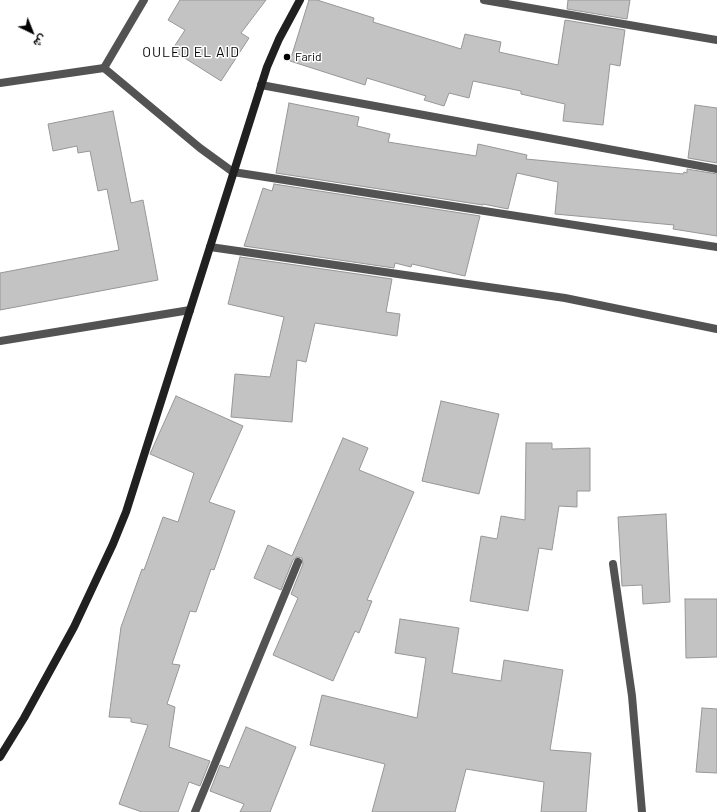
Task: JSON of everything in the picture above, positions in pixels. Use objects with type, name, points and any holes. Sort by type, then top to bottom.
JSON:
[{"type":"street","points":[[104,68],[144,0]]},
{"type":"street","points":[[0,757],[24,718],[74,627],[113,544],[126,512],[267,67],[279,39],[300,0]]},
{"type":"street","points":[[484,0],[717,40]]},
{"type":"street","points":[[0,83],[104,68],[200,148],[234,172],[717,248]]},
{"type":"street","points":[[261,85],[717,169]]},
{"type":"street","points":[[210,247],[565,298],[717,329]]},
{"type":"street","points":[[0,341],[190,310]]},
{"type":"street","points":[[195,812],[298,562]]},
{"type":"street","points":[[613,564],[632,696],[642,812]]},
{"type":"building","points":[[180,0],[266,0],[241,33],[249,38],[221,81],[172,50],[185,30],[168,20]]},
{"type":"building","points":[[309,0],[317,0],[374,18],[373,22],[461,49],[465,34],[501,42],[499,52],[558,65],[565,20],[625,30],[620,66],[610,64],[603,125],[563,121],[565,104],[521,94],[521,91],[473,81],[469,98],[449,93],[444,106],[424,100],[426,96],[367,78],[365,85],[290,61]]},
{"type":"building","points":[[568,0],[630,0],[627,19],[567,9]]},
{"type":"building","points":[[289,103],[359,117],[357,126],[390,134],[388,142],[476,156],[478,144],[527,155],[526,159],[683,174],[684,172],[687,173],[687,169],[717,174],[717,236],[673,229],[674,225],[555,214],[558,182],[517,173],[508,209],[276,173]]},
{"type":"building","points":[[695,105],[717,108],[717,163],[688,158]]},
{"type":"building","points":[[113,111],[131,203],[143,200],[158,280],[0,310],[0,273],[119,250],[107,189],[98,191],[90,151],[78,153],[77,146],[53,151],[48,124]]},
{"type":"building","points":[[274,184],[480,216],[465,276],[412,264],[411,267],[395,263],[394,268],[244,246],[263,188],[272,191]]},
{"type":"building","points":[[240,257],[392,279],[386,312],[400,314],[397,336],[315,323],[306,362],[297,360],[292,422],[231,417],[235,374],[270,377],[284,317],[228,304]]},
{"type":"building","points":[[176,396],[243,426],[209,502],[235,511],[214,570],[211,569],[196,612],[190,611],[172,664],[180,665],[167,704],[175,707],[169,747],[210,761],[200,786],[189,782],[178,812],[142,812],[119,804],[148,725],[131,722],[131,718],[109,717],[121,627],[163,517],[178,522],[194,473],[150,454]]},
{"type":"building","points":[[441,401],[499,414],[479,494],[422,481]]},
{"type":"building","points":[[343,438],[368,448],[359,470],[414,492],[367,600],[372,601],[359,633],[355,631],[333,681],[273,655],[298,598],[291,594],[303,564],[302,558],[297,557],[293,560],[281,590],[254,578],[268,545],[292,556]]},
{"type":"building","points":[[526,443],[552,443],[552,449],[590,448],[590,491],[577,491],[577,507],[559,506],[552,550],[539,548],[528,611],[470,601],[481,536],[497,539],[501,516],[525,520]]},
{"type":"building","points":[[666,514],[670,602],[643,604],[642,585],[622,586],[618,517]]},
{"type":"building","points":[[685,599],[717,599],[717,657],[686,658]]},
{"type":"building","points":[[400,619],[459,628],[452,673],[501,681],[504,660],[563,670],[550,750],[591,753],[586,812],[541,812],[544,782],[466,769],[455,812],[372,812],[385,764],[310,745],[322,695],[417,718],[426,658],[395,653]]},
{"type":"building","points":[[702,708],[717,709],[717,773],[696,772]]},
{"type":"building","points":[[246,727],[296,747],[270,812],[240,812],[244,804],[210,791],[220,765],[229,768]]},
{"type":"place","name":"Farid","points":[[287,57]]},
{"type":"district","name":"OULED EL AID","points":[[191,52]]}]
